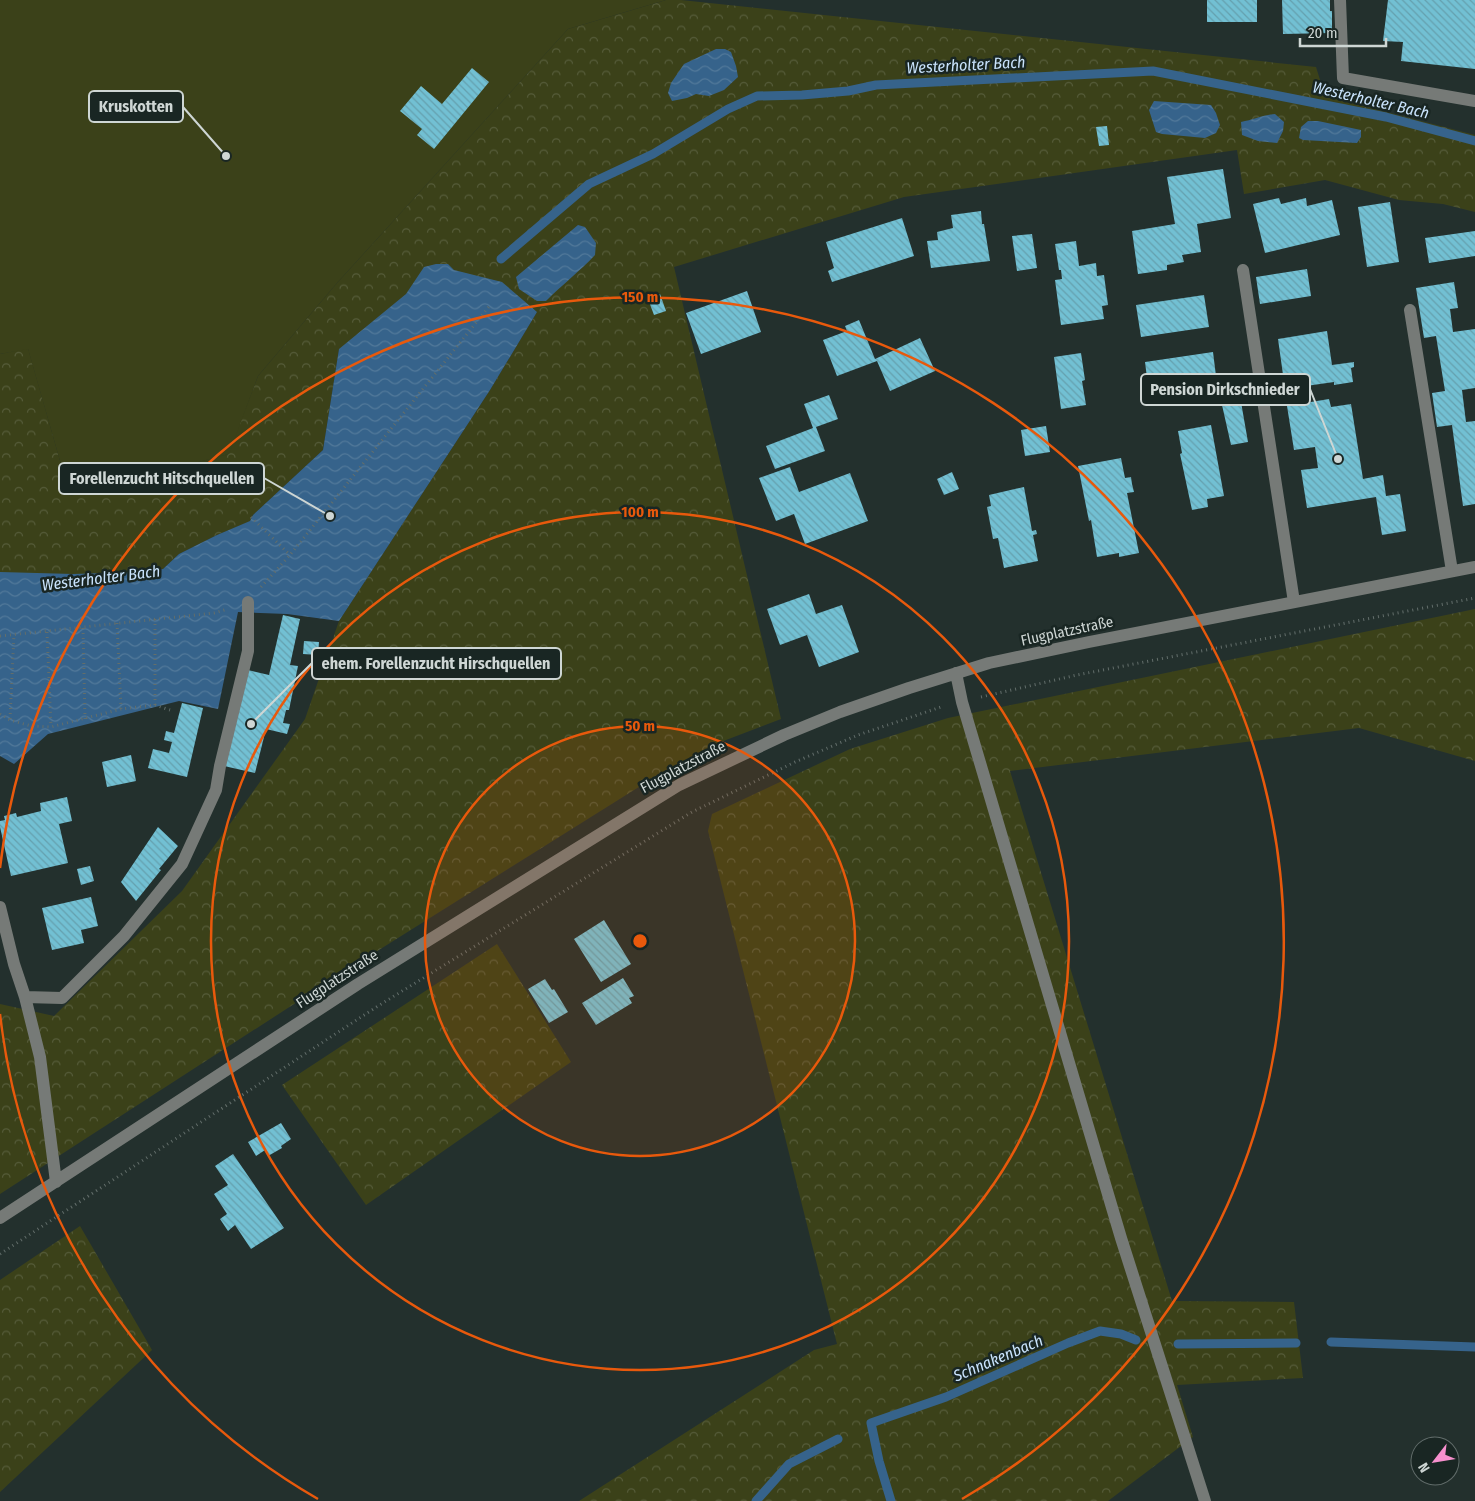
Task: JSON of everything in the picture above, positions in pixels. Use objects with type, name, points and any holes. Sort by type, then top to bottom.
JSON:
[{"type":"street","points":[[1340,0],[1342,78],[1475,101]]},
{"type":"street","points":[[1243,270],[1294,602]]},
{"type":"street","points":[[1410,310],[1452,571]]},
{"type":"street","name":"Flugplatzstraße","points":[[0,1218],[358,984],[679,785],[784,735],[840,712],[956,673],[989,664],[1080,644],[1475,567]]},
{"type":"street","points":[[25,997],[62,998],[124,936],[182,864],[216,790],[248,651],[248,602]]},
{"type":"street","points":[[956,673],[962,702],[1118,1229],[1205,1501]]},
{"type":"street","points":[[0,907],[40,1057],[56,1182]]},
{"type":"path","points":[[0,636],[214,613],[248,602],[290,555],[491,304]]},
{"type":"path","points":[[251,517],[290,555]]},
{"type":"path","points":[[0,1254],[378,1006],[692,812],[795,762],[858,735],[917,714],[962,702],[1077,675],[1475,598]]},
{"type":"path","points":[[155,619],[155,705]]},
{"type":"path","points":[[117,623],[121,709]]},
{"type":"path","points":[[83,628],[85,719]]},
{"type":"path","points":[[47,632],[51,727]]},
{"type":"path","points":[[10,720],[14,634]]},
{"type":"path","points":[[0,714],[10,720],[32,726],[51,727],[121,709],[155,705],[170,710]]},
{"type":"green space","points":[[0,0],[666,0],[568,29],[337,283],[258,376],[229,454],[70,496],[28,349],[0,354]]},
{"type":"green space","points":[[666,0],[681,0],[1316,67],[1325,96],[1475,135],[1475,212],[1443,204],[1399,200],[1325,180],[1244,194],[1237,150],[904,197],[674,267],[781,719],[726,740],[666,770],[339,975],[0,1194],[0,1004],[54,1016],[182,891],[305,719],[339,621],[490,390],[537,312],[339,349],[323,450],[251,517],[251,521],[179,554],[163,569],[0,584],[0,354],[28,348],[70,496],[228,454],[258,376],[337,283],[568,29]]},
{"type":"green space","points":[[1475,609],[1475,761],[1359,728],[1010,771],[1172,1301],[1294,1302],[1303,1378],[1177,1385],[1193,1437],[1108,1501],[579,1501],[814,1350],[837,1344],[708,831],[712,814],[850,749],[948,718]]},
{"type":"green space","points":[[497,944],[571,1062],[366,1205],[282,1085]]},
{"type":"green space","points":[[80,1226],[152,1350],[0,1492],[0,1280]]},
{"type":"water","points":[[716,49],[725,49],[731,52],[738,77],[724,90],[709,96],[696,94],[672,101],[668,93],[671,83],[684,64]]},
{"type":"water","points":[[1154,101],[1211,105],[1220,125],[1216,133],[1205,138],[1156,132],[1149,110]]},
{"type":"water","points":[[1275,114],[1284,122],[1283,131],[1277,143],[1258,141],[1242,135],[1241,122]]},
{"type":"water","points":[[1308,121],[1318,121],[1361,130],[1361,137],[1357,143],[1303,140],[1299,138],[1301,127]]},
{"type":"water","points":[[578,225],[585,227],[596,243],[595,255],[546,301],[537,301],[519,289],[516,277]]},
{"type":"water","points":[[448,264],[454,270],[502,282],[537,312],[490,390],[339,621],[287,614],[238,612],[218,709],[179,701],[48,734],[14,764],[0,756],[0,572],[73,574],[139,572],[163,569],[179,554],[250,521],[253,515],[323,450],[339,349],[406,294],[424,267]]},
{"type":"building","points":[[1207,0],[1257,0],[1257,22],[1207,22]]},
{"type":"building","points":[[1282,0],[1330,0],[1332,33],[1283,34]]},
{"type":"building","points":[[1388,0],[1475,0],[1475,69],[1401,61],[1403,42],[1383,41]]},
{"type":"building","points":[[472,68],[489,82],[434,149],[417,135],[422,129],[400,111],[421,86],[442,104]]},
{"type":"building","points":[[1107,126],[1109,145],[1099,146],[1096,127]]},
{"type":"building","points":[[1223,169],[1231,218],[1197,224],[1201,252],[1182,255],[1184,262],[1167,265],[1167,270],[1138,274],[1132,231],[1175,224],[1167,177]]},
{"type":"building","points":[[1279,198],[1281,204],[1306,198],[1307,206],[1332,200],[1340,235],[1265,253],[1253,204]]},
{"type":"building","points":[[1390,202],[1399,262],[1367,267],[1358,207]]},
{"type":"building","points":[[981,211],[990,261],[931,268],[927,241],[938,240],[937,232],[953,228],[951,215]]},
{"type":"building","points":[[902,218],[914,256],[832,282],[828,271],[834,268],[826,242]]},
{"type":"building","points":[[1475,231],[1475,256],[1429,263],[1425,238]]},
{"type":"building","points":[[1032,234],[1037,268],[1017,271],[1012,236]]},
{"type":"building","points":[[1076,241],[1079,266],[1096,263],[1097,276],[1104,275],[1108,305],[1102,306],[1104,319],[1061,325],[1055,280],[1062,279],[1055,244]]},
{"type":"building","points":[[1307,269],[1311,296],[1260,304],[1256,277]]},
{"type":"building","points":[[1454,282],[1458,308],[1450,309],[1453,332],[1475,329],[1475,388],[1462,390],[1466,422],[1475,421],[1475,504],[1463,506],[1452,425],[1437,427],[1432,393],[1445,391],[1436,336],[1424,338],[1416,288]]},
{"type":"building","points":[[747,291],[761,332],[701,354],[686,313]]},
{"type":"building","points":[[660,294],[666,311],[654,315],[648,299]]},
{"type":"building","points":[[1204,295],[1209,327],[1141,337],[1136,305]]},
{"type":"building","points":[[859,320],[875,359],[920,338],[935,371],[890,391],[877,361],[837,376],[823,340],[847,331],[845,326]]},
{"type":"building","points":[[1327,331],[1332,365],[1354,362],[1354,367],[1351,368],[1353,382],[1334,385],[1334,382],[1285,389],[1278,339]]},
{"type":"building","points":[[1213,352],[1217,384],[1149,394],[1145,362]]},
{"type":"building","points":[[1081,353],[1085,380],[1082,381],[1086,405],[1061,409],[1054,357]]},
{"type":"building","points":[[829,395],[838,419],[816,427],[825,451],[775,469],[766,446],[813,428],[804,404]]},
{"type":"building","points":[[1329,399],[1331,407],[1351,404],[1363,479],[1383,475],[1386,496],[1400,494],[1406,531],[1382,535],[1376,497],[1307,508],[1301,470],[1318,468],[1315,447],[1294,450],[1287,406]]},
{"type":"building","points":[[1241,402],[1248,442],[1231,445],[1222,405]]},
{"type":"building","points":[[1211,425],[1224,496],[1207,499],[1208,507],[1192,510],[1180,454],[1182,453],[1178,431]]},
{"type":"building","points":[[1046,426],[1050,452],[1025,456],[1021,430]]},
{"type":"building","points":[[1121,458],[1125,478],[1131,477],[1134,492],[1127,493],[1139,553],[1119,557],[1119,553],[1097,557],[1091,520],[1089,521],[1078,466]]},
{"type":"building","points":[[790,467],[799,492],[850,473],[868,521],[805,544],[794,514],[776,521],[759,478]]},
{"type":"building","points":[[952,472],[959,489],[944,495],[937,479]]},
{"type":"building","points":[[1024,487],[1032,531],[1036,530],[1037,534],[1033,535],[1038,561],[1004,568],[998,538],[993,539],[987,507],[991,506],[989,495]]},
{"type":"building","points":[[809,594],[816,614],[842,605],[859,652],[819,667],[807,635],[780,645],[767,609]]},
{"type":"building","points":[[283,615],[300,619],[290,665],[298,666],[289,710],[286,710],[283,723],[290,724],[287,734],[266,729],[255,773],[224,766],[248,670],[269,675]]},
{"type":"building","points":[[304,641],[319,642],[318,655],[303,654]]},
{"type":"building","points":[[182,703],[203,708],[187,777],[148,768],[153,749],[169,753],[172,742],[164,740],[166,731],[174,733]]},
{"type":"building","points":[[131,755],[136,781],[107,787],[102,762]]},
{"type":"building","points":[[67,797],[72,821],[59,824],[68,863],[11,876],[0,821],[5,820],[4,816],[16,813],[17,817],[41,811],[40,803]]},
{"type":"building","points":[[158,827],[178,846],[136,901],[121,882]]},
{"type":"building","points":[[90,866],[94,881],[81,885],[77,869]]},
{"type":"building","points":[[91,897],[98,926],[81,930],[84,943],[52,950],[42,908]]},
{"type":"building","points":[[604,920],[631,964],[601,982],[574,939]]},
{"type":"building","points":[[623,978],[634,996],[629,998],[632,1003],[596,1025],[582,1003]]},
{"type":"building","points":[[545,979],[552,990],[554,989],[568,1012],[549,1023],[528,989]]},
{"type":"building","points":[[281,1123],[291,1139],[281,1146],[282,1148],[268,1156],[265,1150],[256,1156],[248,1142]]},
{"type":"building","points":[[233,1154],[284,1228],[251,1249],[235,1225],[228,1231],[220,1219],[227,1214],[214,1194],[228,1185],[215,1166]]},
{"type":"waterway","name":"Westerholter Bach","points":[[501,259],[589,184],[653,154],[728,109],[757,96],[848,91],[876,85],[1153,71],[1386,117],[1475,141]]},
{"type":"waterway","name":"Schnakenbach","points":[[891,1501],[879,1461],[871,1423],[946,1397],[1068,1343],[1100,1331],[1121,1334],[1136,1340]]},
{"type":"waterway","name":"Schnakenbach","points":[[1331,1342],[1475,1347]]},
{"type":"waterway","name":"Schnakenbach","points":[[1178,1344],[1296,1343]]},
{"type":"waterway","name":"Schnakenbach","points":[[756,1501],[789,1464],[838,1439]]},
{"type":"place","name":"Kruskotten","points":[[226,156]]},
{"type":"place","name":"Pension Dirkschnieder","points":[[1338,459]]},
{"type":"place","name":"Forellenzucht Hitschquellen","points":[[330,516]]},
{"type":"place","name":"ehem. Forellenzucht Hirschquellen","points":[[251,724]]}]
